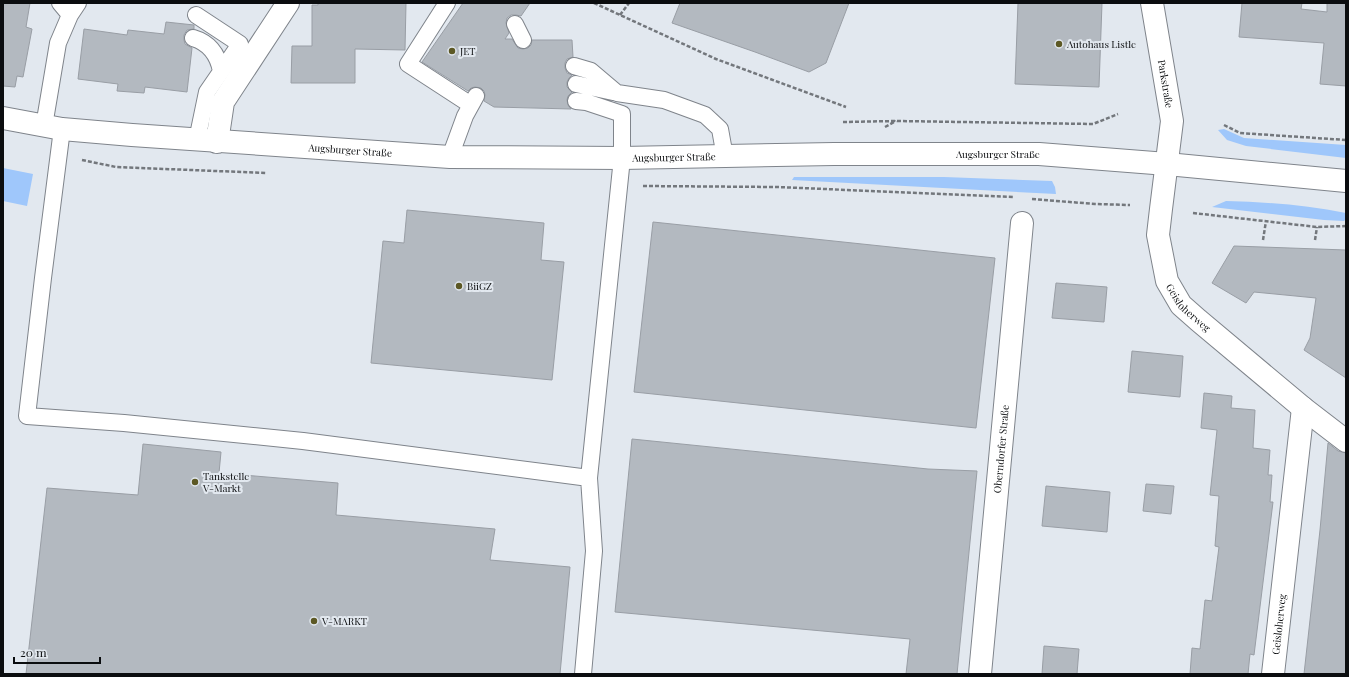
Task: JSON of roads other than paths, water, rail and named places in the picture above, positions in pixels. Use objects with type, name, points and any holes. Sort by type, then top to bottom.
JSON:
[{"type":"street","points":[[207,141],[223,102],[288,3]]},
{"type":"street","name":"Parkstraße","points":[[1152,3],[1172,121],[1167,164]]},
{"type":"street","name":"Augsburger Straße","points":[[3,118],[53,127],[207,141],[450,157],[622,158],[834,154],[1039,154],[1167,164],[1346,181]]},
{"type":"street","name":"Geisloherweg","points":[[1167,164],[1158,235],[1167,281],[1182,305],[1304,408],[1346,441]]},
{"type":"street","name":"Oberndorfer Straße","points":[[980,674],[1022,223]]},
{"type":"street","name":"Geisloherweg","points":[[1273,674],[1304,408]]},
{"type":"lane","points":[[447,3],[408,64],[474,101],[464,121],[450,157]]},
{"type":"lane","points":[[70,7],[58,43],[53,127],[59,156],[43,278],[28,416],[124,423],[303,441],[589,478]]},
{"type":"lane","points":[[196,15],[240,44],[207,92],[207,141]]},
{"type":"lane","points":[[516,24],[523,40]]},
{"type":"lane","points":[[193,38],[200,40],[216,54],[221,71]]},
{"type":"lane","points":[[574,66],[591,71],[617,93],[622,114],[622,158],[589,478],[594,551],[583,674]]},
{"type":"lane","points":[[576,84],[617,93],[664,100],[705,115],[720,129],[725,157]]},
{"type":"lane","points":[[576,101],[586,102],[622,114]]},
{"type":"place","name":"Autohaus Listle","points":[[1059,44]]},
{"type":"place","name":"JET","points":[[452,51]]},
{"type":"place","name":"BiiGZ","points":[[459,286]]},
{"type":"place","name":"Tankstelle V-Markt","points":[[195,482]]},
{"type":"place","name":"V-MARKT","points":[[314,621]]}]
